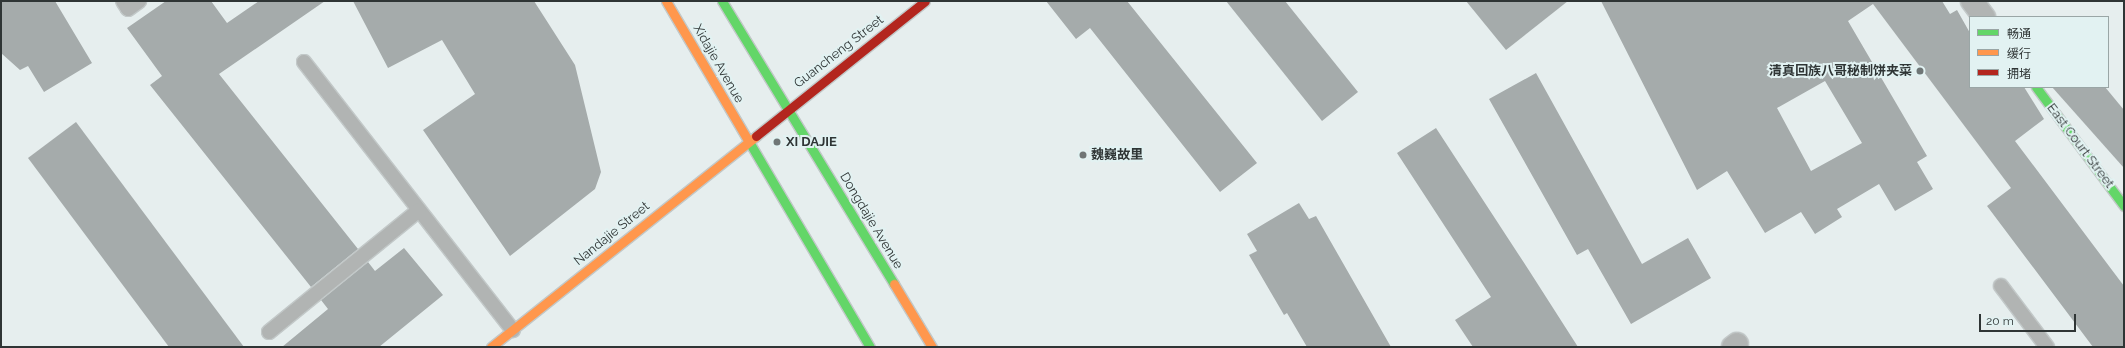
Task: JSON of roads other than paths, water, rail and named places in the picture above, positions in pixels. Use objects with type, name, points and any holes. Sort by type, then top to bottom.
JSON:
[{"type":"main road","name":"Xidajie Avenue","points":[[666,1],[748,141]]},
{"type":"main road","points":[[722,1],[787,109]]},
{"type":"main road","name":"Guancheng Street","points":[[748,141],[925,1]]},
{"type":"main road","name":"East Court Street","points":[[2037,88],[2124,206]]},
{"type":"main road","name":"Dongdajie Avenue","points":[[787,109],[932,347]]},
{"type":"main road","name":"Nandajie Street","points":[[491,347],[748,141]]},
{"type":"main road","points":[[748,141],[870,347]]},
{"type":"street","points":[[1972,1],[1983,16]]},
{"type":"lane","points":[[123,1],[128,9],[139,1]]},
{"type":"lane","points":[[304,62],[513,330]]},
{"type":"lane","points":[[269,332],[419,210]]},
{"type":"lane","points":[[2001,286],[2047,347]]},
{"type":"place","name":"清真回族八哥秘制饼夹菜","points":[[1920,71]]},
{"type":"place","name":"XI DAJIE","points":[[777,142]]},
{"type":"place","name":"魏巍故里","points":[[1083,155]]}]
